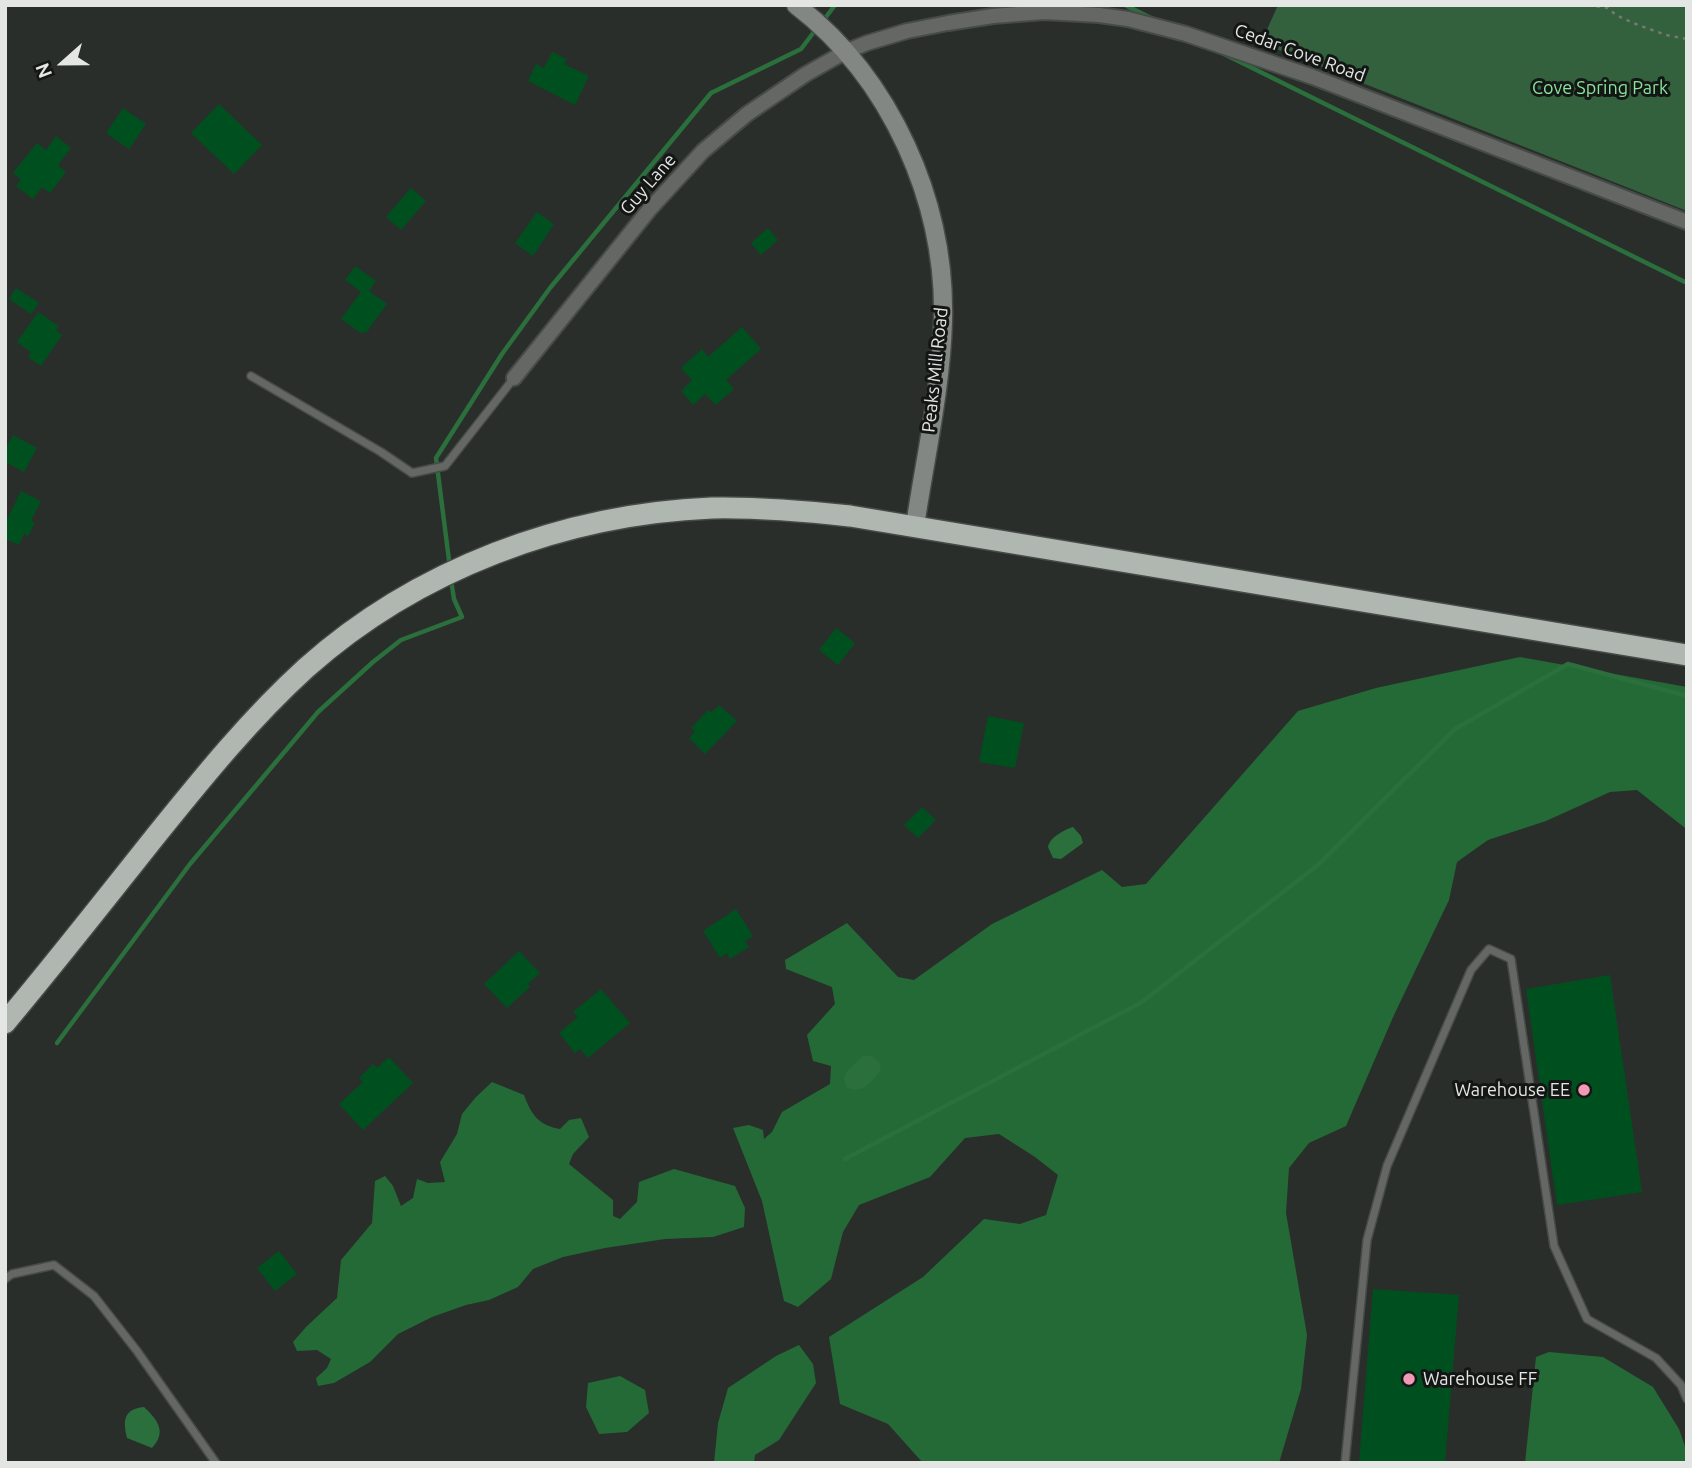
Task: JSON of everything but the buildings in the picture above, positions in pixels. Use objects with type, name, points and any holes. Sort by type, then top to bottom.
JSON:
[{"type":"highway","points":[[5,1023],[203,777],[264,709],[307,668],[380,611],[424,585],[480,559],[538,538],[588,525],[645,514],[714,508],[804,511],[915,526],[1687,655]]},
{"type":"street","name":"Peaks Mill Road","points":[[796,5],[845,52],[881,99],[918,173],[930,211],[938,248],[943,321],[933,414],[915,526]]},
{"type":"street","name":"Cedar Cove Road","points":[[845,52],[907,32],[993,16],[1071,12],[1128,19],[1217,44],[1313,77],[1687,222]]},
{"type":"street","name":"Guy Lane","points":[[514,378],[649,209],[703,151],[747,114],[806,74],[845,52]]},
{"type":"lane","points":[[251,376],[412,473],[445,466],[514,378]]},
{"type":"lane","points":[[1345,1463],[1367,1240],[1387,1166],[1471,970],[1489,949],[1511,959],[1554,1246],[1587,1318],[1656,1359],[1684,1383],[1687,1399]]},
{"type":"lane","points":[[5,1279],[12,1274],[54,1265],[94,1296],[137,1351],[216,1463]]},
{"type":"path","points":[[1588,5],[1608,8],[1633,23],[1687,39]]},
{"type":"green space","name":"Cove Spring Park","points":[[1278,5],[1687,5],[1687,211],[1261,43]]},
{"type":"shaded area","points":[[1520,657],[1687,687],[1687,831],[1637,790],[1610,792],[1546,821],[1488,840],[1457,862],[1449,900],[1394,1015],[1346,1126],[1309,1143],[1289,1168],[1286,1213],[1307,1335],[1301,1389],[1279,1463],[923,1463],[888,1424],[840,1404],[829,1337],[923,1277],[984,1219],[1020,1224],[1046,1215],[1058,1175],[999,1134],[965,1138],[930,1177],[859,1205],[843,1232],[831,1279],[798,1307],[784,1301],[762,1201],[733,1128],[749,1125],[763,1130],[764,1139],[772,1132],[782,1112],[830,1084],[831,1066],[813,1061],[807,1035],[835,1004],[832,987],[786,969],[785,960],[847,923],[898,977],[914,980],[992,924],[1102,870],[1122,887],[1146,884],[1298,711],[1376,688]]},
{"type":"shaded area","points":[[1073,827],[1083,843],[1061,859],[1053,858],[1049,843],[1058,834]]},
{"type":"shaded area","points":[[863,1056],[872,1056],[879,1062],[881,1070],[862,1088],[846,1087],[844,1077]]},
{"type":"shaded area","points":[[492,1082],[524,1095],[529,1108],[546,1125],[560,1129],[569,1120],[581,1118],[589,1137],[573,1154],[569,1164],[613,1200],[613,1216],[620,1219],[637,1202],[639,1182],[674,1169],[735,1186],[745,1208],[744,1227],[713,1237],[665,1239],[563,1257],[533,1269],[518,1287],[489,1300],[432,1317],[398,1334],[370,1362],[334,1383],[318,1386],[316,1378],[327,1368],[331,1359],[317,1350],[297,1351],[293,1342],[337,1298],[341,1260],[372,1223],[375,1181],[385,1176],[393,1186],[401,1206],[413,1198],[417,1179],[428,1183],[445,1182],[440,1162],[457,1134],[462,1114]]},
{"type":"shaded area","points":[[799,1345],[813,1364],[816,1383],[779,1440],[755,1455],[754,1463],[714,1463],[718,1423],[728,1388],[776,1356]]},
{"type":"shaded area","points":[[1549,1352],[1603,1357],[1653,1387],[1679,1429],[1687,1452],[1687,1463],[1525,1463],[1536,1357]]},
{"type":"shaded area","points":[[620,1376],[645,1390],[649,1413],[627,1432],[599,1434],[586,1407],[588,1383]]},
{"type":"shaded area","points":[[144,1407],[160,1431],[152,1448],[127,1438],[125,1421],[128,1413]]},
{"type":"waterway","points":[[823,21],[835,5]]},
{"type":"waterway","points":[[1125,5],[1153,19]]},
{"type":"waterway","points":[[450,568],[436,458],[502,354],[550,288],[711,93],[801,49],[817,28]]},
{"type":"waterway","points":[[1220,52],[1687,283]]},
{"type":"waterway","points":[[57,1043],[190,864],[318,712],[401,640],[462,617],[454,599],[451,580]]},
{"type":"waterway","points":[[845,1159],[1142,1002],[1319,864],[1455,729],[1568,664],[1687,696]]},
{"type":"place","name":"Warehouse EE","points":[[1584,1090]]},
{"type":"place","name":"Warehouse FF","points":[[1409,1379]]}]
